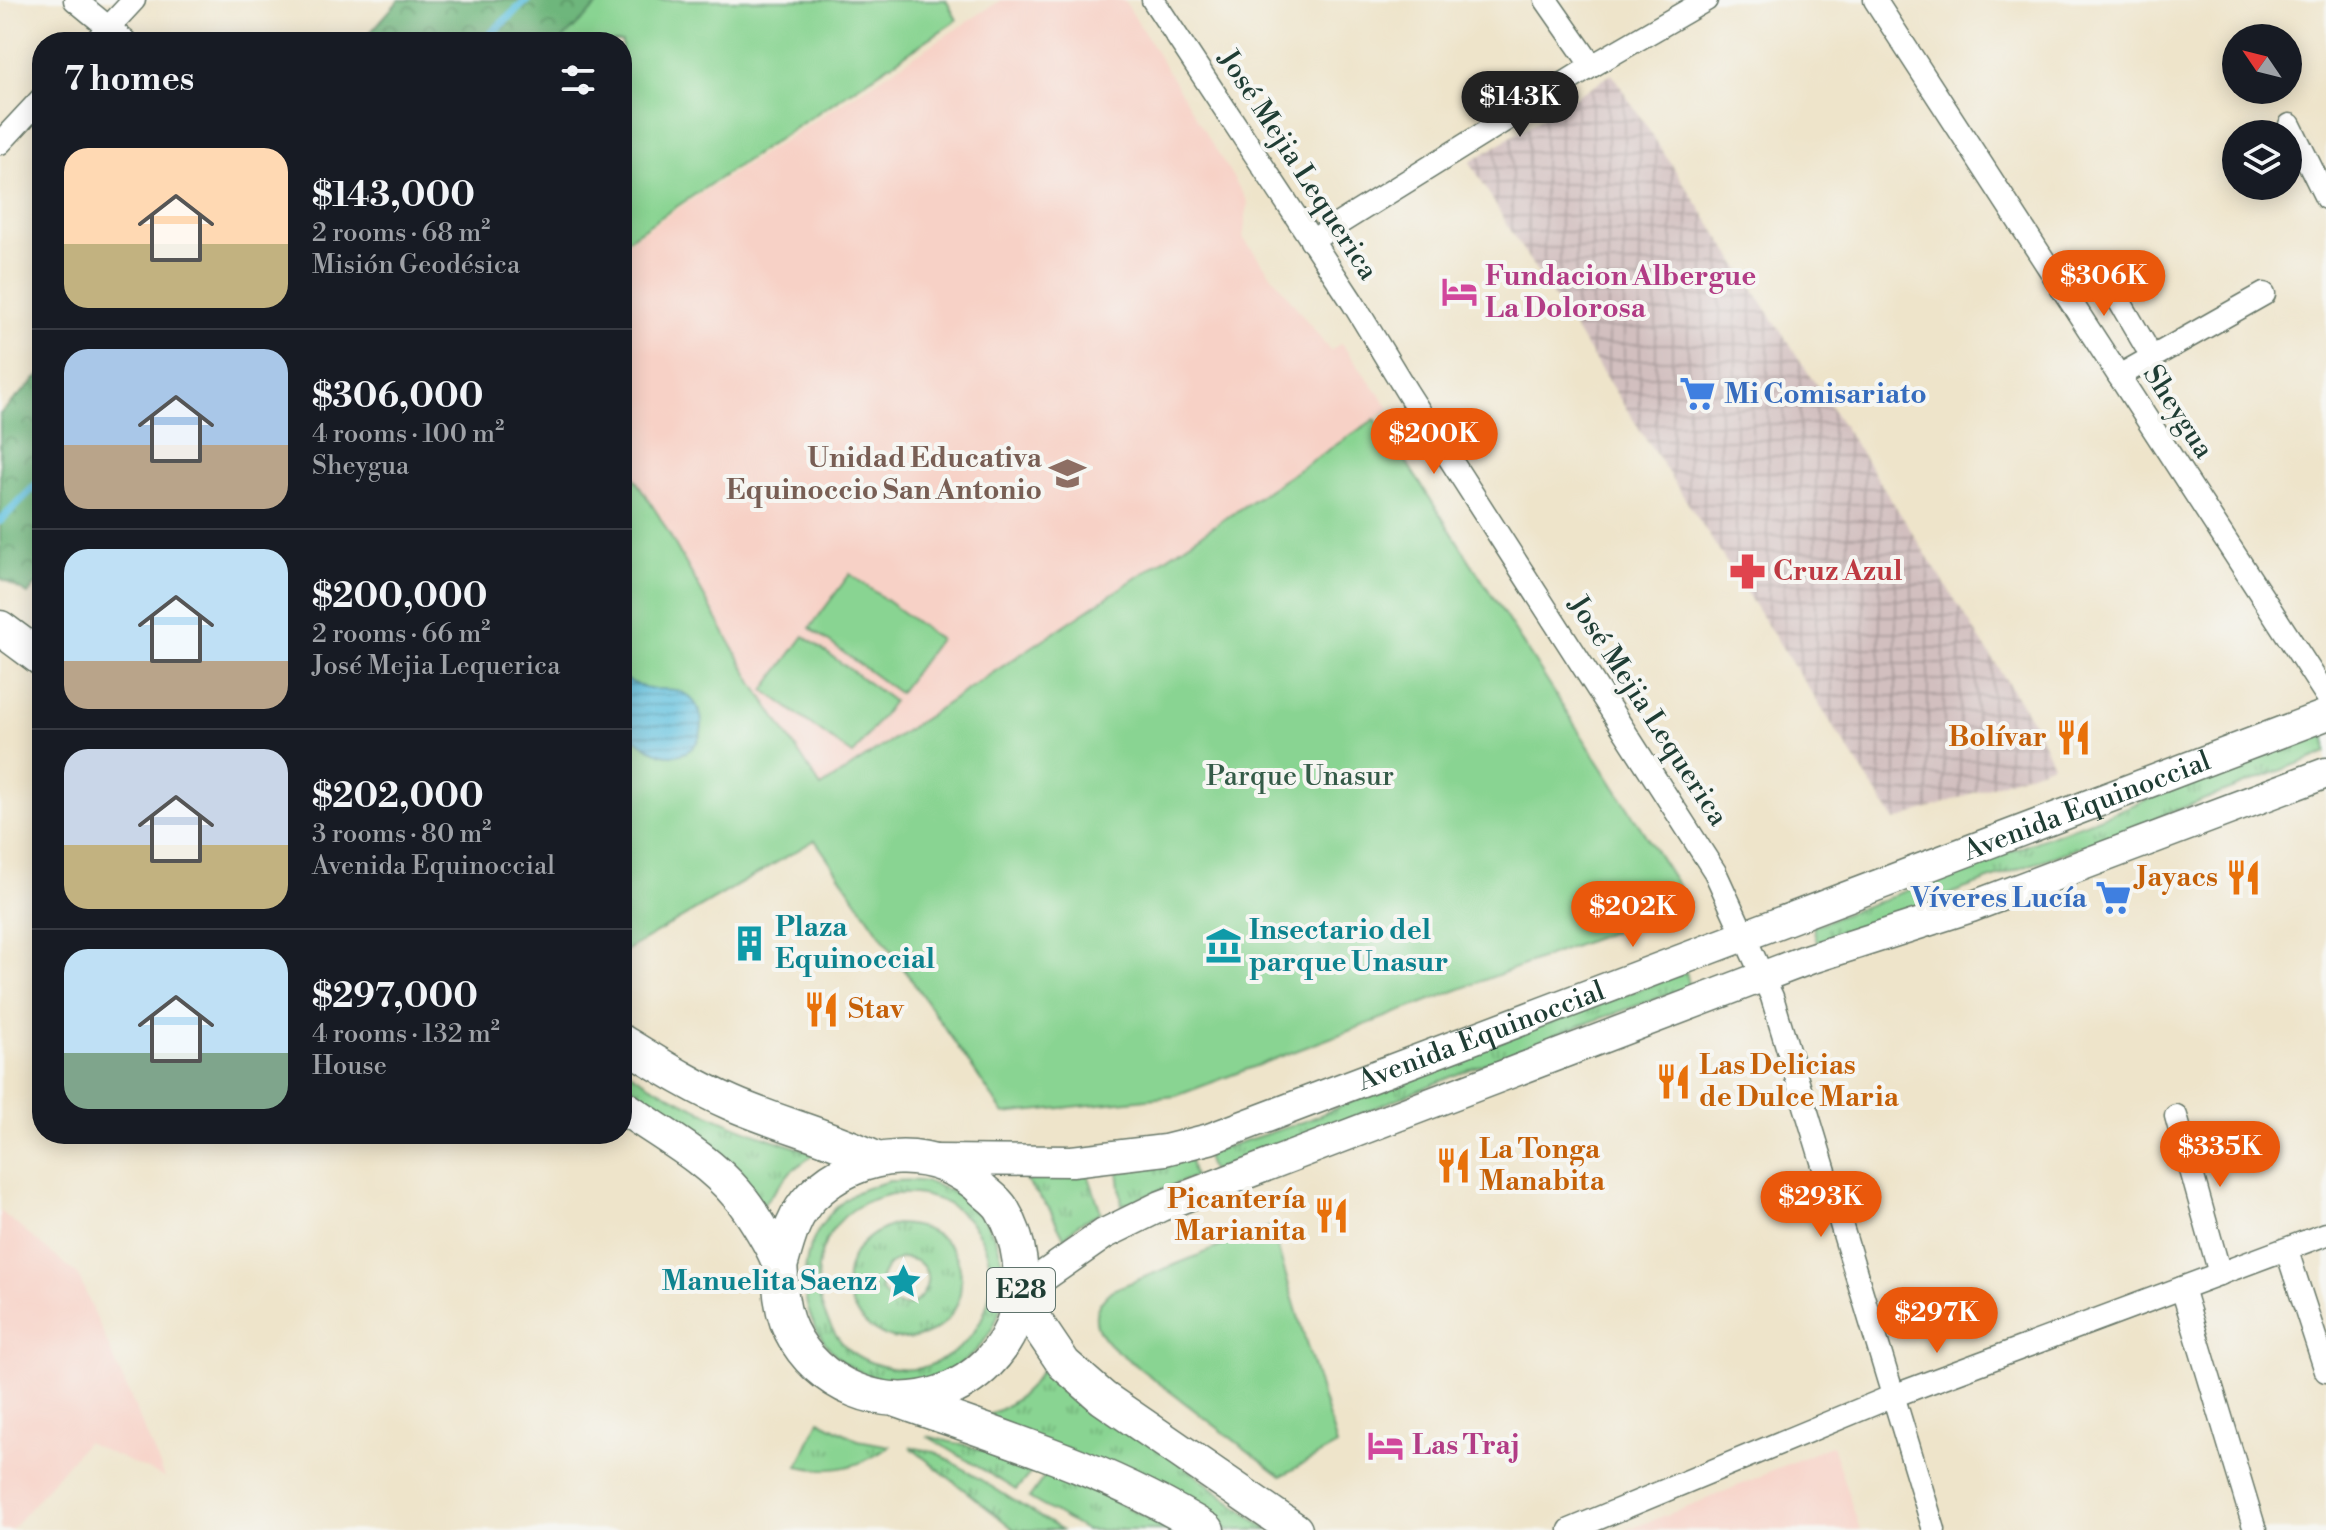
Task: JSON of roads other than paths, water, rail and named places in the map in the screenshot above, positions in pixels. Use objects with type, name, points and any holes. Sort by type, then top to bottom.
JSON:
[{"type":"main road","points":[[0,628],[32,652]]},
{"type":"main road","name":"Avenida Equinoccial","points":[[934,1160],[1072,1161],[1165,1150],[1209,1139],[2326,715]]},
{"type":"main road","name":"Avenida Equinoccial","points":[[1020,1296],[1104,1234],[1161,1206],[1809,959],[1971,907],[2326,773]]},
{"type":"main road","name":"E28","points":[[632,1048],[685,1082],[746,1109],[851,1146],[876,1159]]},
{"type":"main road","name":"E28","points":[[632,1113],[695,1156],[737,1193],[780,1267]]},
{"type":"main road","name":"E28","points":[[896,1400],[939,1393],[979,1372],[999,1350],[1014,1325],[1020,1296],[1019,1245],[1001,1207],[971,1178],[934,1160],[901,1156],[876,1159],[840,1173],[811,1197],[790,1230],[780,1267],[784,1310],[802,1350],[831,1378],[853,1390],[896,1400],[1095,1472],[1172,1509],[1207,1530]]},
{"type":"main road","name":"E28","points":[[1020,1296],[1064,1364],[1103,1398],[1295,1530]]},
{"type":"street","points":[[75,0],[105,32]]},
{"type":"street","points":[[113,32],[134,0]]},
{"type":"street","name":"José Mejia Lequerica","points":[[1153,0],[1715,872],[1772,997],[1934,1530]]},
{"type":"street","points":[[1546,0],[1592,66]]},
{"type":"street","points":[[1311,241],[1592,66],[1706,0]]},
{"type":"street","name":"Sheygua","points":[[1875,0],[2326,695]]},
{"type":"street","points":[[0,143],[32,109]]},
{"type":"street","points":[[2302,149],[2326,198]]},
{"type":"street","points":[[2062,289],[2084,277],[2097,276],[2107,280],[2145,345]]},
{"type":"street","points":[[2119,376],[2264,294]]},
{"type":"street","points":[[2176,1116],[2220,1274]]},
{"type":"street","points":[[1570,1530],[1893,1396],[2326,1234]]},
{"type":"street","points":[[2287,1251],[2326,1371]]},
{"type":"street","points":[[2182,1288],[2255,1530]]},
{"type":"water","points":[[632,682],[648,688],[684,693],[696,704],[700,713],[701,733],[691,749],[671,755],[651,749],[632,736]]},
{"type":"waterway","points":[[493,32],[527,0]]},
{"type":"waterway","points":[[0,521],[32,489]]},
{"type":"place","name":"Fundacion Albergue La Dolorosa","points":[[1459,292]]},
{"type":"place","name":"Mi Comisariato","points":[[1698,394]]},
{"type":"place","name":"Unidad Educativa Equinoccio San Antonio","points":[[1068,474]]},
{"type":"place","name":"Cruz Azul","points":[[1747,571]]},
{"type":"place","name":"Bolívar","points":[[2073,737]]},
{"type":"place","name":"Jayacs","points":[[2244,877]]},
{"type":"place","name":"Víveres Lucía","points":[[2113,898]]},
{"type":"place","name":"Plaza Equinoccial","points":[[749,943]]},
{"type":"place","name":"Insectario del parque Unasur","points":[[1223,946]]},
{"type":"place","name":"Stav","points":[[822,1009]]},
{"type":"place","name":"Las Delicias de Dulce Maria","points":[[1673,1081]]},
{"type":"place","name":"La Tonga Manabita","points":[[1453,1165]]},
{"type":"place","name":"Picantería Marianita","points":[[1332,1215]]},
{"type":"place","name":"Manuelita Saenz","points":[[903,1281]]},
{"type":"place","name":"Las Traj","points":[[1386,1445]]},
{"type":"park label","name":"Parque Unasur","points":[[1300,776]]}]
